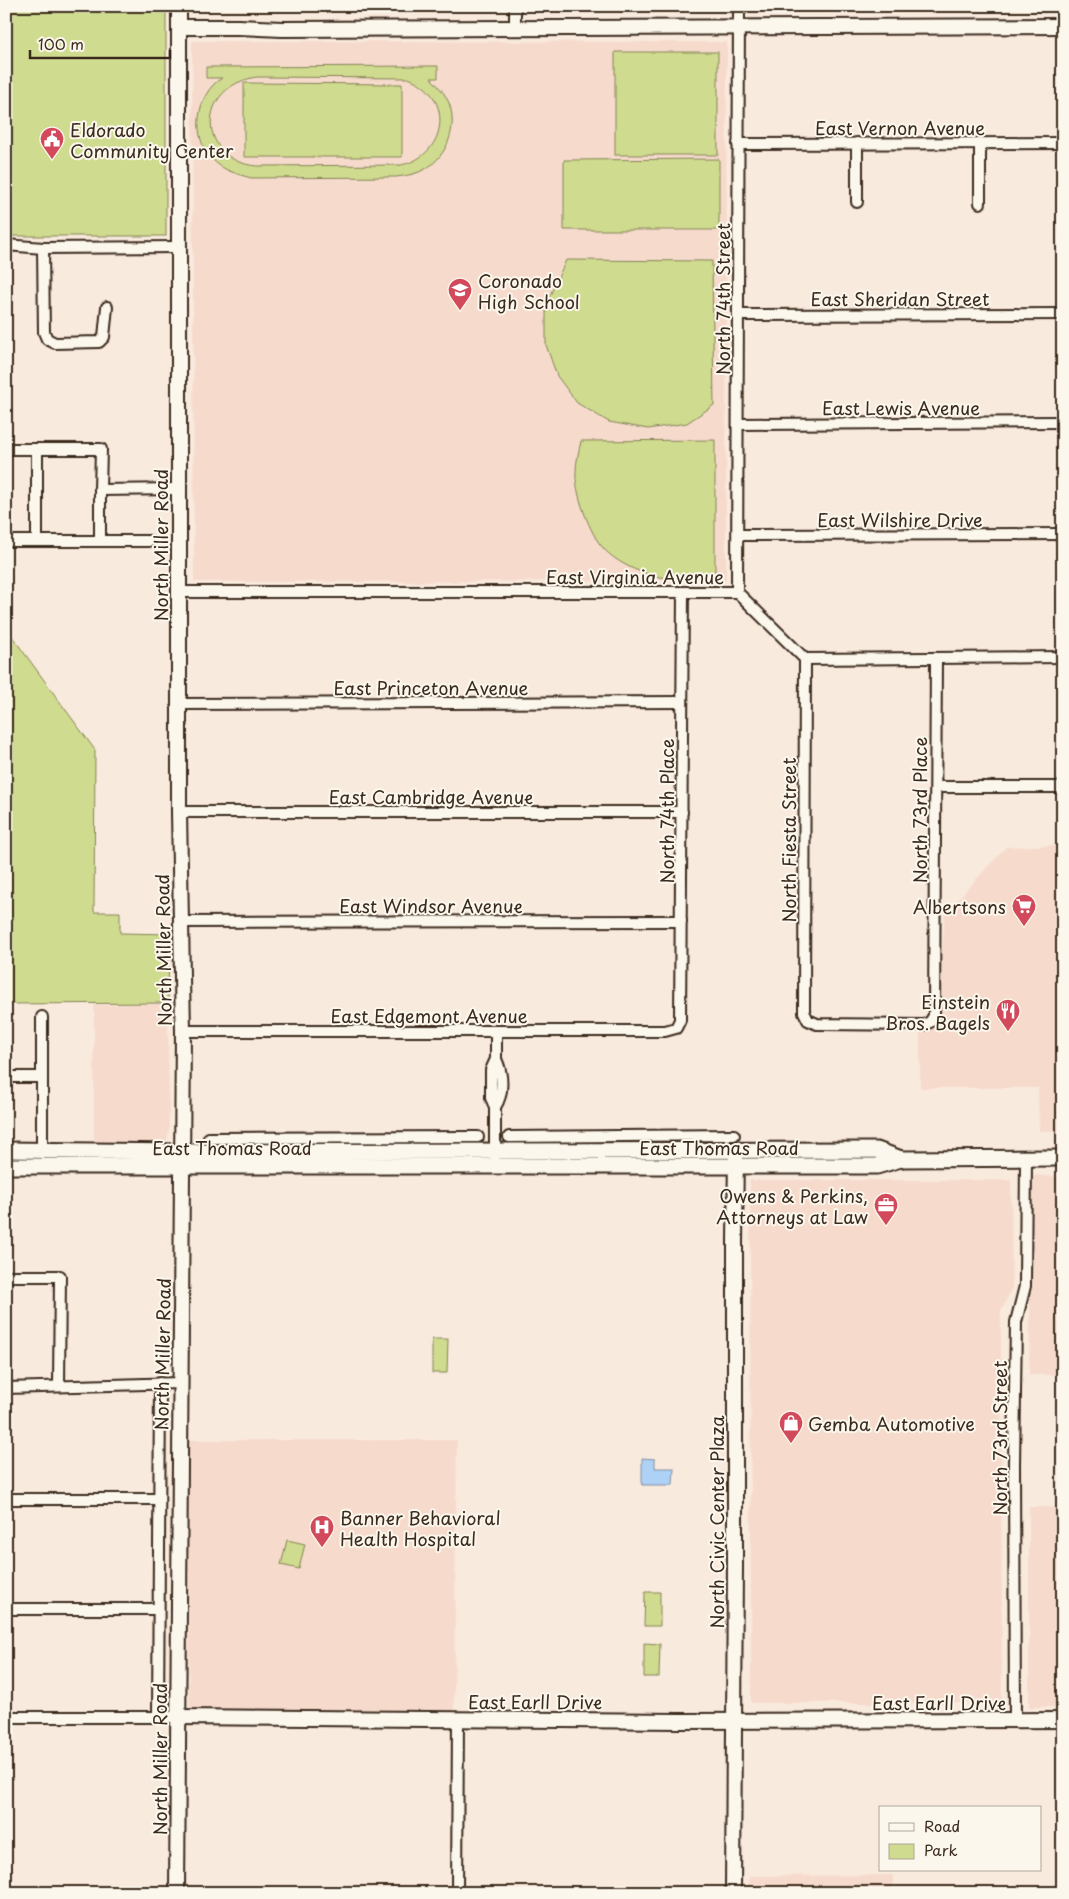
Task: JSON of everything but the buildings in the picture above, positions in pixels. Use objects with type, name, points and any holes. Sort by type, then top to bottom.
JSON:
[{"type":"main road","name":"East Thomas Road","points":[[6,1166],[182,1158],[272,1144],[457,1143],[495,1150],[535,1143],[664,1143],[736,1158]]},
{"type":"main road","name":"East Thomas Road","points":[[6,1150],[42,1150],[182,1158],[458,1166],[736,1158],[877,1150],[901,1158],[1063,1158]]},
{"type":"street","name":"North Miller Road","points":[[177,1893],[183,1031],[179,812],[179,6]]},
{"type":"street","points":[[515,6],[515,28]]},
{"type":"street","name":"North 74th Street","points":[[737,592],[739,6]]},
{"type":"street","points":[[179,27],[282,29],[739,29],[1063,26]]},
{"type":"street","points":[[857,143],[858,202]]},
{"type":"street","points":[[980,143],[980,203]]},
{"type":"street","name":"East Vernon Avenue","points":[[738,144],[1063,143]]},
{"type":"street","points":[[6,245],[43,248],[178,247]]},
{"type":"street","points":[[43,248],[44,332],[47,340],[55,343],[99,342],[104,337],[107,306]]},
{"type":"street","name":"East Sheridan Street","points":[[738,315],[1063,314]]},
{"type":"street","name":"East Lewis Avenue","points":[[739,424],[1063,422]]},
{"type":"street","points":[[6,449],[101,449],[100,541]]},
{"type":"street","points":[[36,540],[37,449]]},
{"type":"street","points":[[100,490],[179,489]]},
{"type":"street","name":"East Wilshire Drive","points":[[738,535],[1063,534]]},
{"type":"street","points":[[6,541],[149,541]]},
{"type":"street","name":"East Virginia Avenue","points":[[179,592],[737,592],[805,659]]},
{"type":"street","name":"North 74th Place","points":[[676,1028],[680,1020],[683,593]]},
{"type":"street","points":[[805,659],[1063,657]]},
{"type":"street","name":"North 73rd Place","points":[[930,1022],[934,1016],[936,658]]},
{"type":"street","name":"North Fiesta Street","points":[[805,659],[804,1012],[808,1020],[817,1024],[924,1025],[930,1022]]},
{"type":"street","name":"East Princeton Avenue","points":[[179,704],[682,702]]},
{"type":"street","points":[[936,787],[1063,786]]},
{"type":"street","name":"East Cambridge Avenue","points":[[179,812],[682,812]]},
{"type":"street","name":"East Windsor Avenue","points":[[181,922],[681,921]]},
{"type":"street","points":[[42,1017],[42,1150]]},
{"type":"street","name":"East Edgemont Avenue","points":[[183,1031],[665,1030],[676,1028]]},
{"type":"street","points":[[495,1166],[495,1106],[491,1098],[491,1070],[496,1059],[496,1031]]},
{"type":"street","points":[[6,1077],[42,1077]]},
{"type":"street","name":"East Thomas Road","points":[[664,1143],[734,1135]]},
{"type":"street","name":"East Thomas Road","points":[[457,1143],[478,1136]]},
{"type":"street","name":"East Thomas Road","points":[[509,1136],[535,1143]]},
{"type":"street","name":"East Thomas Road","points":[[208,1138],[272,1144]]},
{"type":"street","points":[[457,1143],[458,1166]]},
{"type":"street","points":[[535,1143],[535,1165]]},
{"type":"street","name":"North Civic Center Plaza","points":[[733,1893],[736,1158]]},
{"type":"street","name":"North 73rd Street","points":[[1015,1720],[1014,1465],[1016,1322],[1025,1286],[1026,1158]]},
{"type":"street","points":[[6,1276],[60,1276],[59,1385]]},
{"type":"street","name":"North Miller Road","points":[[158,1717],[157,1609],[160,1383]]},
{"type":"street","points":[[6,1388],[180,1383]]},
{"type":"street","points":[[6,1499],[158,1499]]},
{"type":"street","points":[[6,1609],[157,1609]]},
{"type":"street","name":"East Earll Drive","points":[[6,1717],[735,1721],[1063,1720]]},
{"type":"street","points":[[457,1893],[458,1720]]},
{"type":"shaded area","name":"Coronado High School","points":[[192,41],[727,42],[726,581],[194,582]]},
{"type":"shaded area","points":[[1063,845],[1063,1131],[1039,1131],[1038,1088],[920,1088],[920,1029],[936,1028],[945,913],[1006,847]]},
{"type":"shaded area","points":[[168,1003],[169,1130],[167,1140],[159,1145],[94,1144],[94,1005]]},
{"type":"shaded area","points":[[1032,1175],[1063,1177],[1063,1375],[1029,1375]]},
{"type":"shaded area","points":[[750,1180],[1011,1180],[1012,1287],[1001,1312],[1002,1703],[751,1703]]},
{"type":"shaded area","name":"Banner Behavioral Health Hospital","points":[[187,1440],[457,1440],[454,1711],[196,1711],[189,1706]]},
{"type":"shaded area","points":[[1029,1507],[1063,1507],[1063,1707],[1029,1707]]},
{"type":"shaded area","points":[[893,1875],[893,1893],[749,1893],[749,1876]]},
{"type":"green space","points":[[6,6],[166,6],[166,236],[6,236]]},
{"type":"green space","points":[[615,52],[718,52],[718,155],[615,155]]},
{"type":"green space","points":[[438,66],[438,78],[431,78],[449,103],[452,113],[451,134],[443,153],[436,161],[419,172],[410,175],[396,177],[251,178],[231,172],[217,164],[206,151],[201,140],[199,116],[202,105],[206,94],[222,78],[206,78],[206,67]],"holes":[[[257,77],[408,78],[423,86],[433,97],[439,110],[440,124],[436,137],[429,149],[417,159],[401,165],[257,166],[237,161],[223,151],[214,138],[211,123],[214,108],[222,94],[237,83]]]},
{"type":"green space","points":[[244,83],[402,84],[402,157],[244,157]]},
{"type":"green space","points":[[719,159],[719,230],[564,230],[564,160]]},
{"type":"green space","points":[[566,260],[712,261],[714,405],[687,423],[648,429],[609,422],[577,403],[557,376],[546,345],[546,304]]},
{"type":"green space","points":[[715,440],[715,575],[683,578],[659,577],[626,565],[604,549],[593,534],[580,501],[576,480],[576,467],[581,441]]},
{"type":"green space","points":[[6,628],[95,750],[94,912],[120,912],[120,933],[169,934],[168,1003],[6,1004]]},
{"type":"green space","points":[[432,1339],[448,1339],[447,1373],[432,1373]]},
{"type":"green space","points":[[287,1540],[305,1544],[299,1569],[281,1565]]},
{"type":"green space","points":[[645,1592],[660,1592],[660,1626],[644,1626]]},
{"type":"green space","points":[[644,1643],[660,1644],[659,1677],[644,1677]]},
{"type":"water","points":[[642,1458],[655,1459],[655,1468],[674,1468],[673,1485],[642,1485]]},
{"type":"place","name":"Eldorado Community Center","points":[[52,160]]},
{"type":"place","name":"Coronado High School","points":[[460,311]]},
{"type":"place","name":"Albertsons","points":[[1024,927]]},
{"type":"place","name":"Einstein Bros. Bagels","points":[[1008,1032]]},
{"type":"place","name":"Owens & Perkins, Attorneys at Law","points":[[886,1226]]},
{"type":"place","name":"Gemba Automotive","points":[[791,1444]]},
{"type":"place","name":"Banner Behavioral Health Hospital","points":[[322,1548]]}]
